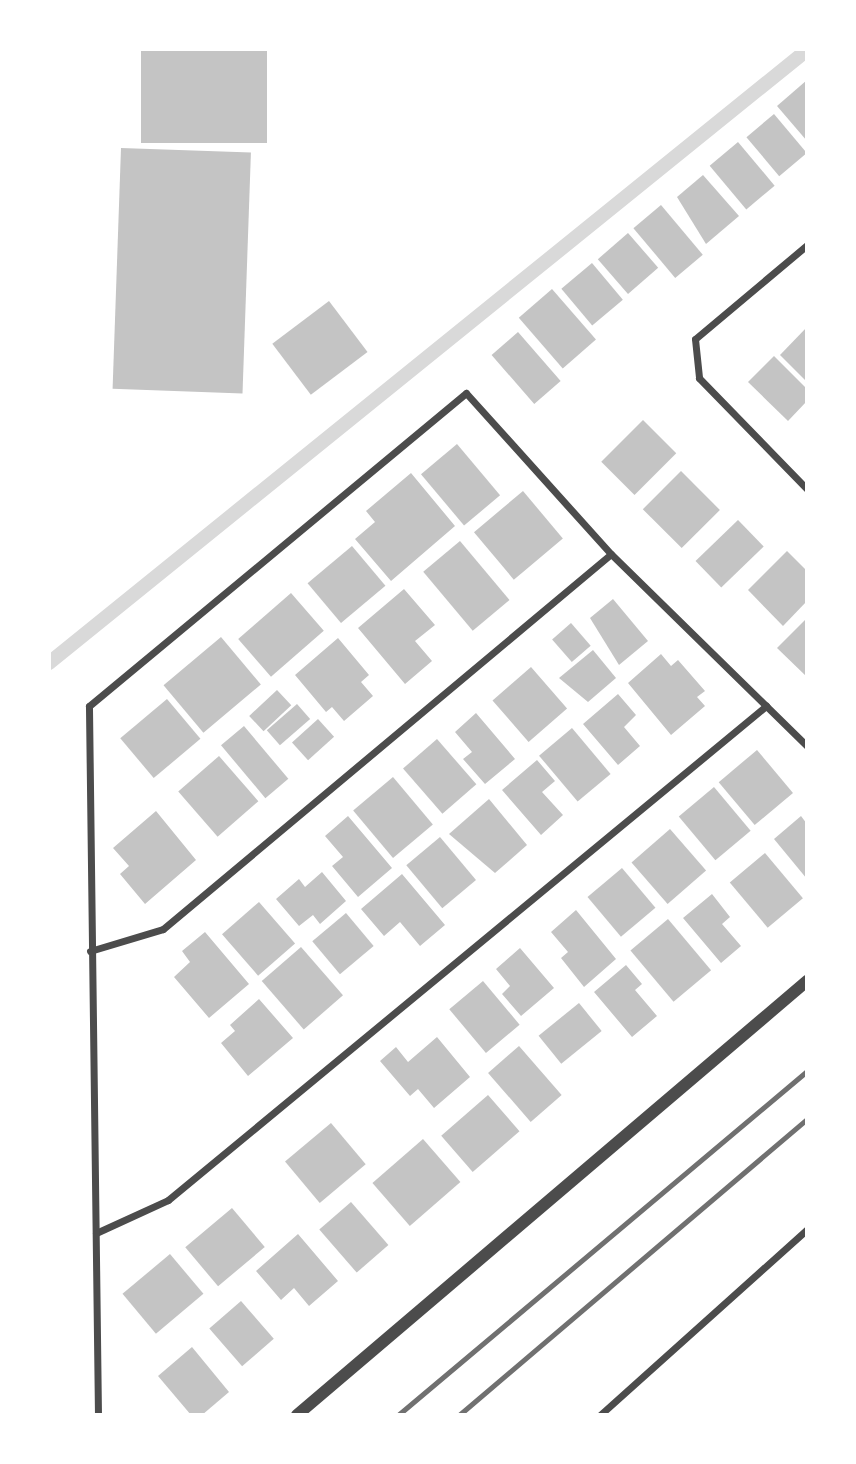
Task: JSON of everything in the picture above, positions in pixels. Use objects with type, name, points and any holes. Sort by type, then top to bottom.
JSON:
[{"type":"street","points":[[807,245],[695,339],[699,378],[807,489]]},
{"type":"street","points":[[98,1415],[90,951],[89,706],[466,393],[611,554],[807,746]]},
{"type":"street","points":[[90,951],[163,929],[611,554]]},
{"type":"street","points":[[96,1233],[168,1200],[766,706]]},
{"type":"street","points":[[297,1415],[807,981]]},
{"type":"street","points":[[600,1415],[807,1229]]},
{"type":"building","points":[[141,49],[267,49],[267,143],[141,143]]},
{"type":"building","points":[[807,80],[807,141],[777,106]]},
{"type":"building","points":[[774,114],[807,153],[779,176],[746,137]]},
{"type":"building","points":[[738,142],[775,186],[746,209],[710,166]]},
{"type":"building","points":[[121,148],[251,153],[243,393],[113,389]]},
{"type":"building","points":[[703,175],[739,216],[706,244],[677,197]]},
{"type":"building","points":[[661,205],[703,255],[675,278],[633,228]]},
{"type":"building","points":[[628,233],[658,268],[628,294],[598,259]]},
{"type":"building","points":[[592,263],[623,300],[592,325],[561,289]]},
{"type":"building","points":[[552,289],[596,340],[563,368],[519,318]]},
{"type":"building","points":[[329,301],[368,352],[311,395],[272,344]]},
{"type":"building","points":[[807,327],[807,382],[780,355]]},
{"type":"building","points":[[518,332],[561,381],[534,404],[492,355]]},
{"type":"building","points":[[774,356],[807,389],[807,401],[788,421],[748,382]]},
{"type":"building","points":[[643,420],[676,453],[635,495],[601,462]]},
{"type":"building","points":[[457,444],[500,495],[464,526],[421,474]]},
{"type":"building","points":[[681,471],[720,510],[682,548],[643,509]]},
{"type":"building","points":[[411,473],[455,526],[391,581],[355,539],[375,522],[366,511]]},
{"type":"building","points":[[523,491],[563,538],[514,580],[474,532]]},
{"type":"building","points":[[738,520],[764,547],[721,588],[696,561]]},
{"type":"building","points":[[460,541],[509,600],[473,631],[423,572]]},
{"type":"building","points":[[352,546],[385,586],[341,623],[308,583]]},
{"type":"building","points":[[787,551],[807,571],[807,601],[783,626],[748,590]]},
{"type":"building","points":[[404,589],[435,625],[415,641],[432,661],[405,684],[358,628]]},
{"type":"building","points":[[291,593],[324,631],[271,677],[238,639]]},
{"type":"building","points":[[613,599],[648,641],[619,665],[590,618]]},
{"type":"building","points":[[807,618],[807,677],[777,648]]},
{"type":"building","points":[[571,623],[591,646],[572,662],[552,639]]},
{"type":"building","points":[[221,637],[261,684],[203,733],[164,685]]},
{"type":"building","points":[[338,638],[369,675],[361,682],[373,696],[344,721],[332,707],[326,712],[295,675]]},
{"type":"building","points":[[593,650],[616,678],[588,702],[559,678]]},
{"type":"building","points":[[661,654],[671,666],[678,660],[705,691],[697,697],[705,706],[671,735],[628,683]]},
{"type":"building","points":[[531,667],[567,709],[529,742],[493,700]]},
{"type":"building","points":[[277,690],[291,705],[264,731],[249,716]]},
{"type":"building","points":[[618,694],[636,715],[624,727],[640,746],[618,765],[583,724]]},
{"type":"building","points":[[167,699],[200,739],[154,778],[120,738]]},
{"type":"building","points":[[297,704],[310,719],[280,745],[267,730]]},
{"type":"building","points":[[476,713],[515,759],[485,784],[463,759],[472,752],[455,732]]},
{"type":"building","points":[[318,719],[334,737],[308,760],[292,742]]},
{"type":"building","points":[[244,726],[288,779],[265,798],[221,745]]},
{"type":"building","points":[[572,728],[611,774],[578,802],[539,756]]},
{"type":"building","points":[[437,739],[476,784],[442,814],[403,769]]},
{"type":"building","points":[[757,750],[793,793],[755,825],[719,782]]},
{"type":"building","points":[[219,756],[258,801],[218,837],[178,791]]},
{"type":"building","points":[[537,760],[555,781],[542,792],[563,815],[541,835],[502,790]]},
{"type":"building","points":[[393,777],[433,824],[393,858],[353,810]]},
{"type":"building","points":[[714,787],[751,831],[715,860],[679,817]]},
{"type":"building","points":[[489,799],[527,845],[495,873],[449,834]]},
{"type":"building","points":[[156,811],[196,860],[145,904],[120,874],[129,866],[113,848]]},
{"type":"building","points":[[348,816],[392,868],[358,897],[332,866],[343,857],[325,836]]},
{"type":"building","points":[[801,816],[807,824],[807,879],[774,839]]},
{"type":"building","points":[[670,829],[706,871],[668,904],[632,862]]},
{"type":"building","points":[[440,837],[476,880],[442,908],[406,865]]},
{"type":"building","points":[[765,853],[803,898],[768,928],[730,883]]},
{"type":"building","points":[[622,868],[655,908],[621,937],[588,897]]},
{"type":"building","points":[[322,872],[346,901],[320,924],[313,915],[299,926],[276,899],[299,879],[305,887]]},
{"type":"building","points":[[402,874],[445,925],[420,946],[400,922],[384,936],[361,909]]},
{"type":"building","points":[[712,894],[730,917],[722,924],[741,946],[721,963],[683,918]]},
{"type":"building","points":[[259,902],[295,944],[258,976],[222,934]]},
{"type":"building","points":[[576,910],[616,959],[584,987],[561,958],[568,952],[551,932]]},
{"type":"building","points":[[346,913],[374,946],[340,974],[312,941]]},
{"type":"building","points":[[668,919],[711,970],[674,1002],[630,950]]},
{"type":"building","points":[[205,932],[249,984],[209,1018],[174,977],[190,962],[182,951]]},
{"type":"building","points":[[301,947],[343,995],[304,1029],[262,981]]},
{"type":"building","points":[[520,948],[554,988],[521,1016],[502,994],[510,986],[496,969]]},
{"type":"building","points":[[626,965],[642,984],[635,990],[657,1016],[632,1037],[594,992]]},
{"type":"building","points":[[483,981],[520,1025],[486,1053],[449,1009]]},
{"type":"building","points":[[259,999],[293,1038],[248,1076],[221,1043],[235,1031],[230,1025]]},
{"type":"building","points":[[579,1003],[602,1031],[561,1064],[539,1036]]},
{"type":"building","points":[[437,1037],[470,1077],[434,1108],[418,1089],[410,1096],[380,1061],[396,1047],[408,1062]]},
{"type":"building","points":[[519,1046],[562,1095],[531,1122],[488,1073]]},
{"type":"building","points":[[488,1095],[519,1131],[473,1172],[441,1136]]},
{"type":"building","points":[[331,1123],[366,1164],[320,1203],[285,1162]]},
{"type":"building","points":[[423,1139],[460,1182],[410,1226],[372,1183]]},
{"type":"building","points":[[351,1202],[388,1245],[357,1273],[319,1230]]},
{"type":"building","points":[[232,1208],[265,1247],[218,1286],[185,1247]]},
{"type":"building","points":[[298,1234],[338,1281],[309,1306],[294,1288],[281,1300],[256,1271]]},
{"type":"building","points":[[170,1254],[203,1294],[156,1334],[123,1294]]},
{"type":"building","points":[[241,1301],[274,1339],[242,1366],[209,1329]]},
{"type":"building","points":[[192,1347],[229,1392],[202,1415],[191,1415],[158,1376]]},
{"type":"waterway","points":[[49,663],[807,50]]},
{"type":"railway","points":[[398,1415],[807,1071]]},
{"type":"railway","points":[[459,1415],[807,1119]]}]
